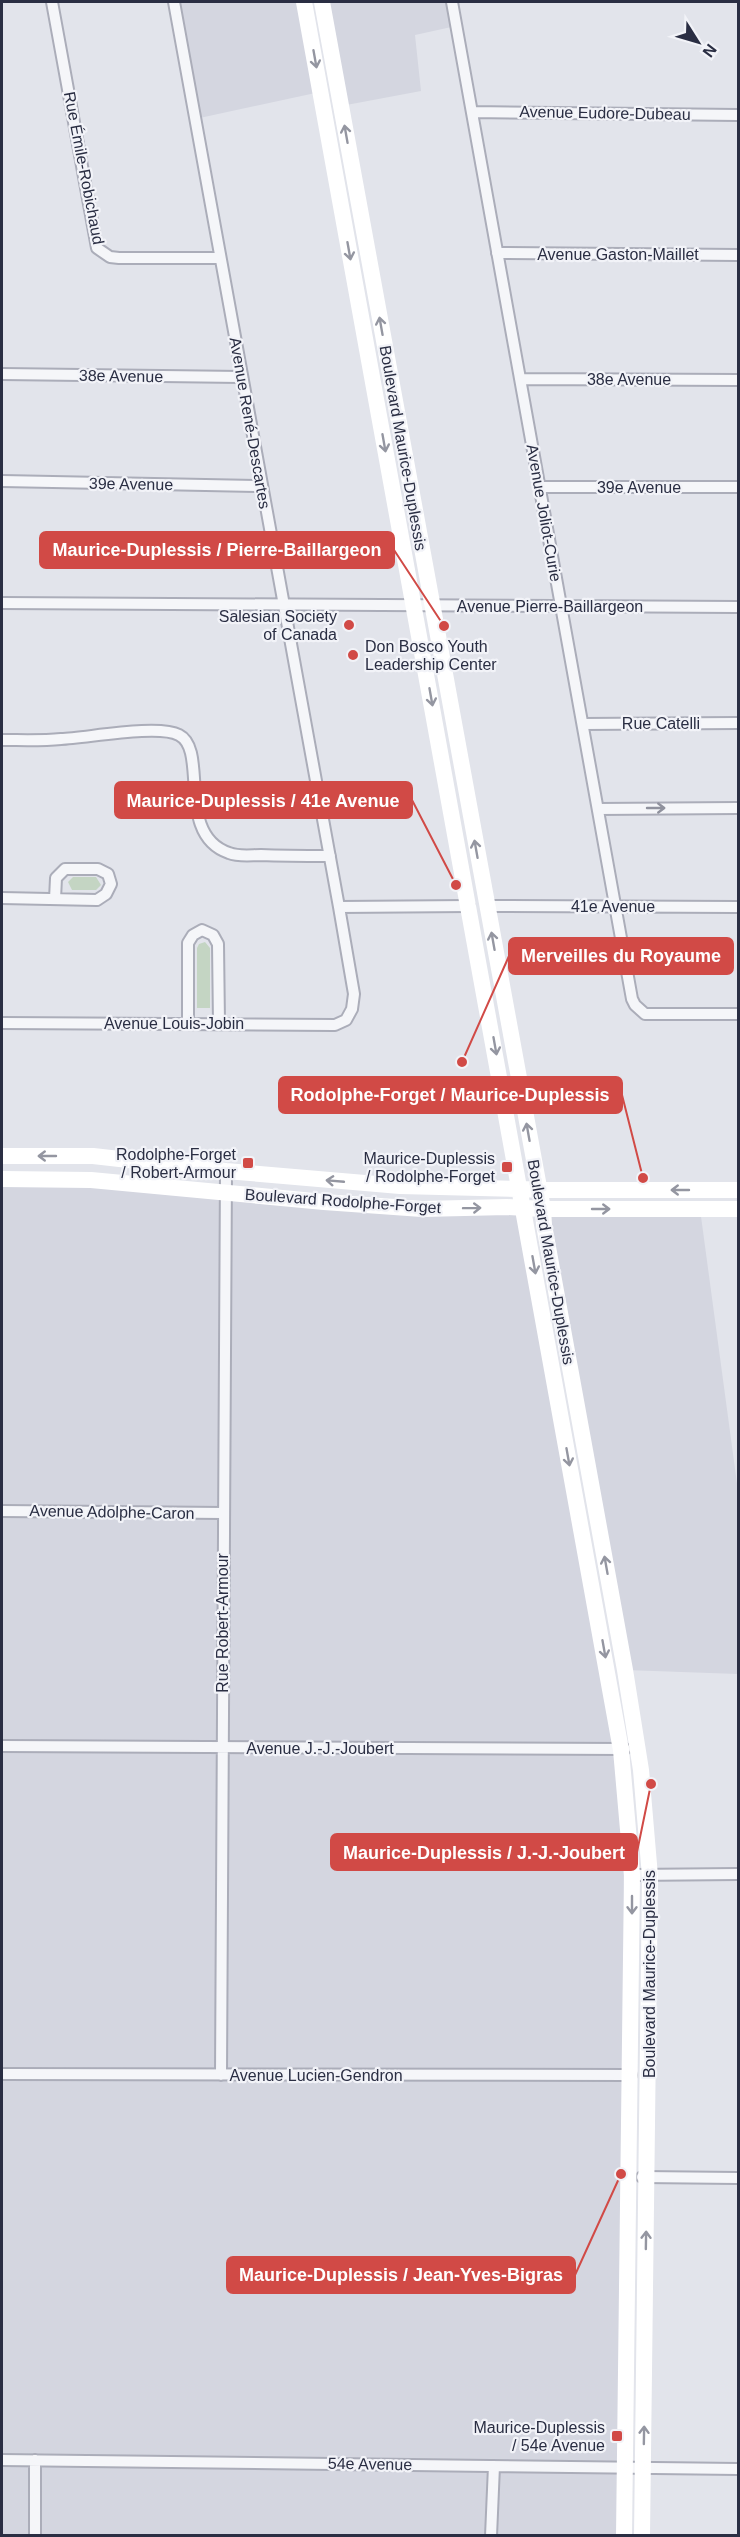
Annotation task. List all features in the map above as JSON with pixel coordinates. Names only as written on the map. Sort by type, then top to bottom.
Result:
[{"type":"street","name":"Rue Émile-Robichaud","points":[[52,2],[97,248],[110,257],[119,258],[220,258]]},
{"type":"street","name":"Avenue René-Descartes","points":[[174,2],[354,994],[352,1009],[346,1020]]},
{"type":"street","name":"Boulevard Maurice-Duplessis","points":[[304,2],[621,1750],[632,1875],[624,2535]]},
{"type":"street","name":"Boulevard Maurice-Duplessis","points":[[322,2],[543,1209],[638,1749],[650,1876],[642,2535]]},
{"type":"street","name":"Avenue Joliot-Curie","points":[[452,2],[632,999],[639,1010],[651,1014],[738,1014]]},
{"type":"street","name":"Avenue Eudore-Dubeau","points":[[472,112],[738,115]]},
{"type":"street","name":"Avenue Gaston-Maillet","points":[[497,253],[738,255]]},
{"type":"street","name":"38e Avenue","points":[[2,374],[242,377]]},
{"type":"street","name":"38e Avenue","points":[[520,379],[738,380]]},
{"type":"street","name":"39e Avenue","points":[[2,481],[261,486]]},
{"type":"street","name":"39e Avenue","points":[[540,487],[738,487]]},
{"type":"street","name":"Avenue Pierre-Baillargeon","points":[[2,603],[738,607]]},
{"type":"street","name":"Rue Catelli","points":[[583,724],[738,723]]},
{"type":"street","points":[[2,740],[60,740],[110,733],[173,733],[187,740],[191,748],[194,801],[197,814],[212,842],[221,849],[237,855],[330,856]]},
{"type":"street","points":[[598,809],[738,808]]},
{"type":"street","points":[[2,898],[97,900],[106,894],[111,884],[108,873],[98,869],[65,869],[56,878],[55,899]]},
{"type":"street","points":[[339,907],[469,906]]},
{"type":"street","name":"41e Avenue","points":[[487,906],[738,907]]},
{"type":"street","points":[[188,1023],[188,943],[193,935],[202,930],[213,935],[218,944],[219,1023]]},
{"type":"street","name":"Avenue Louis-Jobin","points":[[2,1023],[335,1025],[346,1020]]},
{"type":"street","name":"Boulevard Rodolphe-Forget","points":[[2,1156],[93,1156],[226,1172],[400,1186],[538,1190],[738,1190]]},
{"type":"street","points":[[91,1180],[93,1156]]},
{"type":"street","name":"Rue Robert-Armour","points":[[220,2075],[226,1172]]},
{"type":"street","name":"Boulevard Rodolphe-Forget","points":[[3,1179],[91,1180],[422,1209],[738,1209]]},
{"type":"street","name":"Avenue Adolphe-Caron","points":[[2,1511],[223,1513]]},
{"type":"street","name":"Avenue J.-J.-Joubert","points":[[2,1746],[638,1749]]},
{"type":"street","points":[[632,1875],[738,1874]]},
{"type":"street","name":"Avenue Lucien-Gendron","points":[[2,2074],[631,2075]]},
{"type":"street","points":[[630,2177],[738,2178]]},
{"type":"street","name":"54e Avenue","points":[[2,2460],[738,2469]]},
{"type":"street","points":[[35,2535],[36,2460]]},
{"type":"street","points":[[491,2535],[494,2466]]},
{"type":"shaded area","points":[[174,2],[304,2],[320,92],[195,119]]},
{"type":"shaded area","points":[[322,2],[452,2],[456,26],[415,35],[421,91],[341,106]]},
{"type":"shaded area","points":[[2,1179],[523,1208],[621,1750],[630,2177],[625,2535],[2,2535]]},
{"type":"shaded area","points":[[543,1209],[700,1209],[738,1491],[738,1674],[625,1670]]},
{"type":"green space","points":[[73,877],[96,877],[101,885],[96,890],[72,890],[68,882]]},
{"type":"green space","points":[[205,942],[210,948],[210,1008],[197,1008],[197,948],[199,944]]},
{"type":"place","name":"Salesian Society of Canada","points":[[349,625]]},
{"type":"place","name":"Maurice-Duplessis / Pierre-Baillargeon","points":[[444,626]]},
{"type":"place","name":"Don Bosco Youth Leadership Center","points":[[353,655]]},
{"type":"place","name":"Maurice-Duplessis / 41e Avenue","points":[[456,885]]},
{"type":"place","name":"Merveilles du Royaume","points":[[462,1062]]},
{"type":"place","name":"Rodolphe-Forget / Robert-Armour","points":[[248,1163]]},
{"type":"place","name":"Maurice-Duplessis / Rodolphe-Forget","points":[[507,1167]]},
{"type":"place","name":"Rodolphe-Forget / Maurice-Duplessis","points":[[643,1178]]},
{"type":"place","name":"Maurice-Duplessis / J.-J.-Joubert","points":[[651,1784]]},
{"type":"place","name":"Maurice-Duplessis / Jean-Yves-Bigras","points":[[621,2174]]},
{"type":"place","name":"Maurice-Duplessis / 54e Avenue","points":[[617,2436]]}]
